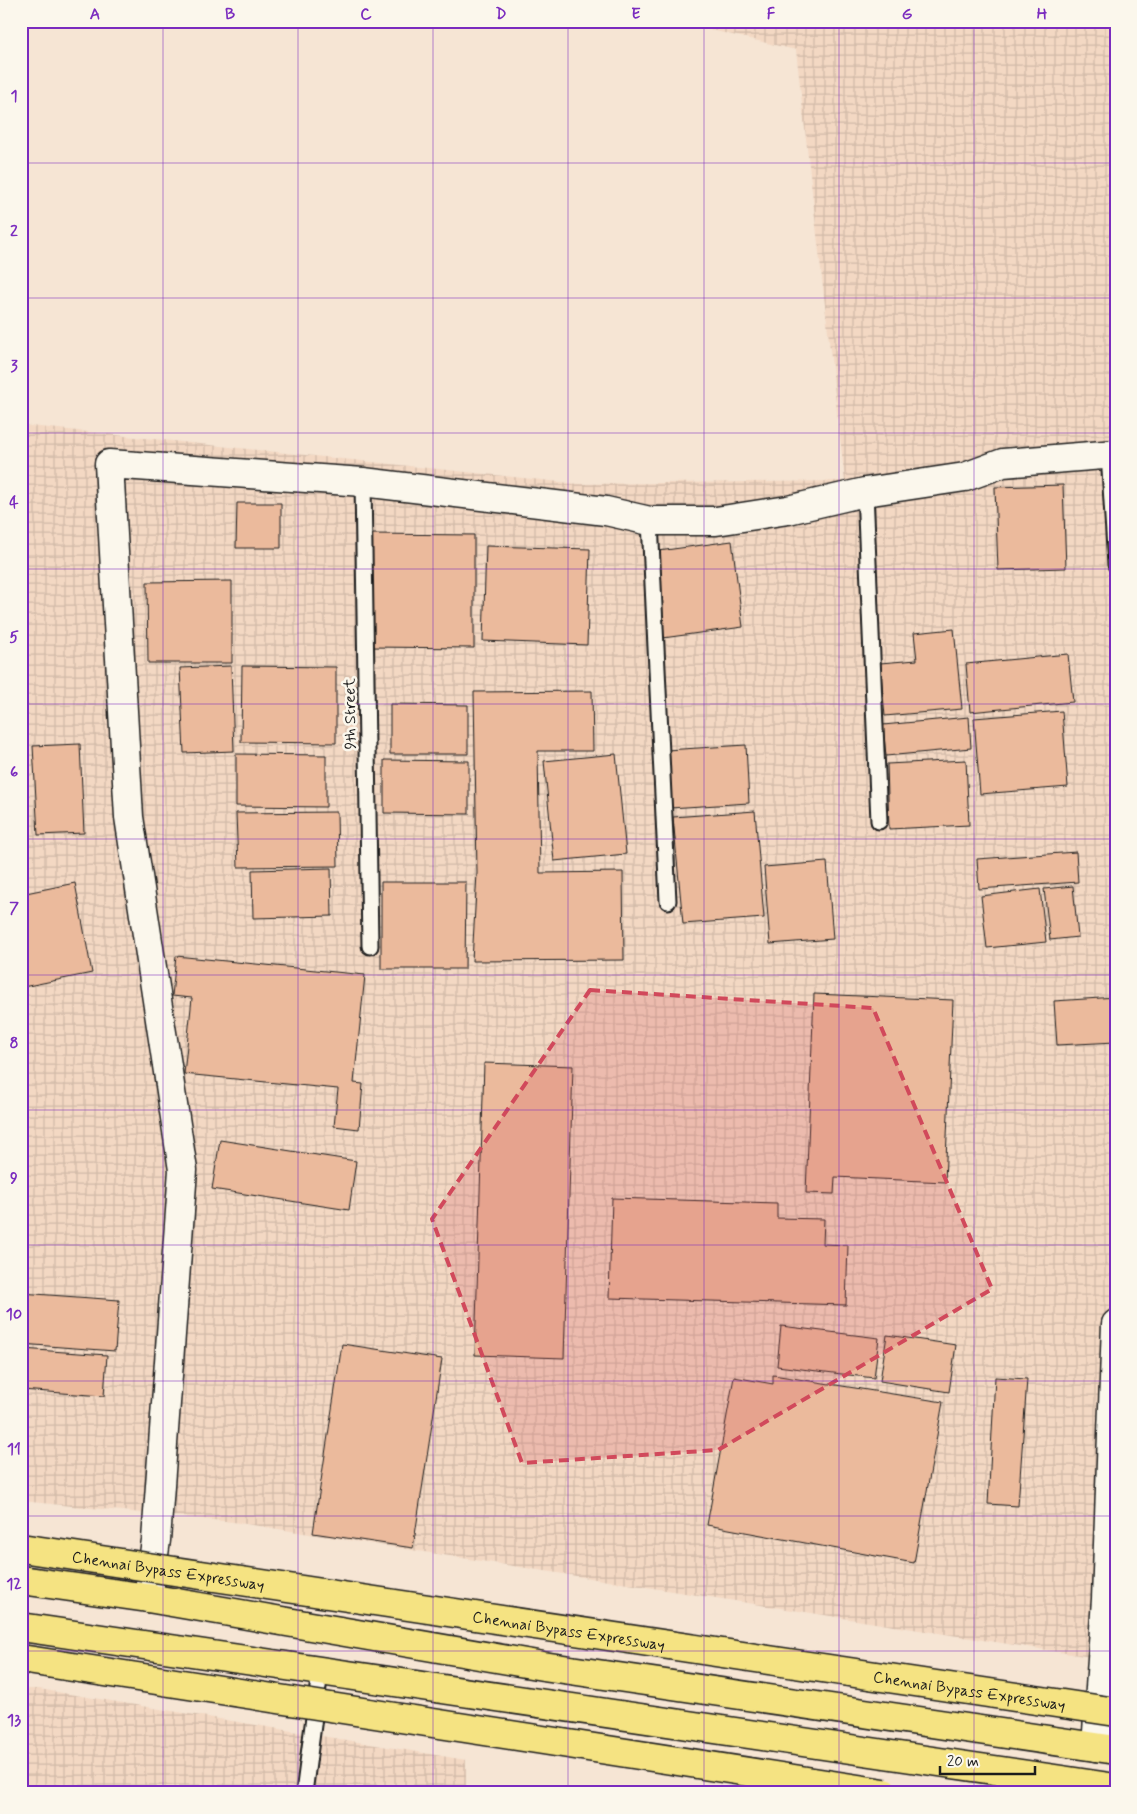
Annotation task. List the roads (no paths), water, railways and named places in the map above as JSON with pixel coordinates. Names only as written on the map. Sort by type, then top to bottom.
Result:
[{"type":"main road","name":"Chennai Bypass Expressway","points":[[21,1548],[1116,1712]]},
{"type":"main road","points":[[21,1580],[148,1598],[543,1666],[1106,1749]]},
{"type":"main road","points":[[21,1627],[1116,1788]]},
{"type":"main road","points":[[21,1659],[884,1793]]},
{"type":"street","points":[[148,1598],[156,1540],[184,1170],[129,817],[109,464],[362,482],[606,511],[650,522],[716,521],[788,510],[864,492],[965,477],[1003,463],[1113,454]]},
{"type":"street","points":[[1106,1749],[1106,1599],[1116,1324]]},
{"type":"lane","points":[[1113,454],[1116,565]]},
{"type":"lane","name":"9th Street","points":[[362,482],[370,946]]},
{"type":"lane","points":[[864,492],[878,820]]},
{"type":"lane","points":[[650,522],[668,901]]},
{"type":"lane","points":[[304,1793],[320,1672]]}]
